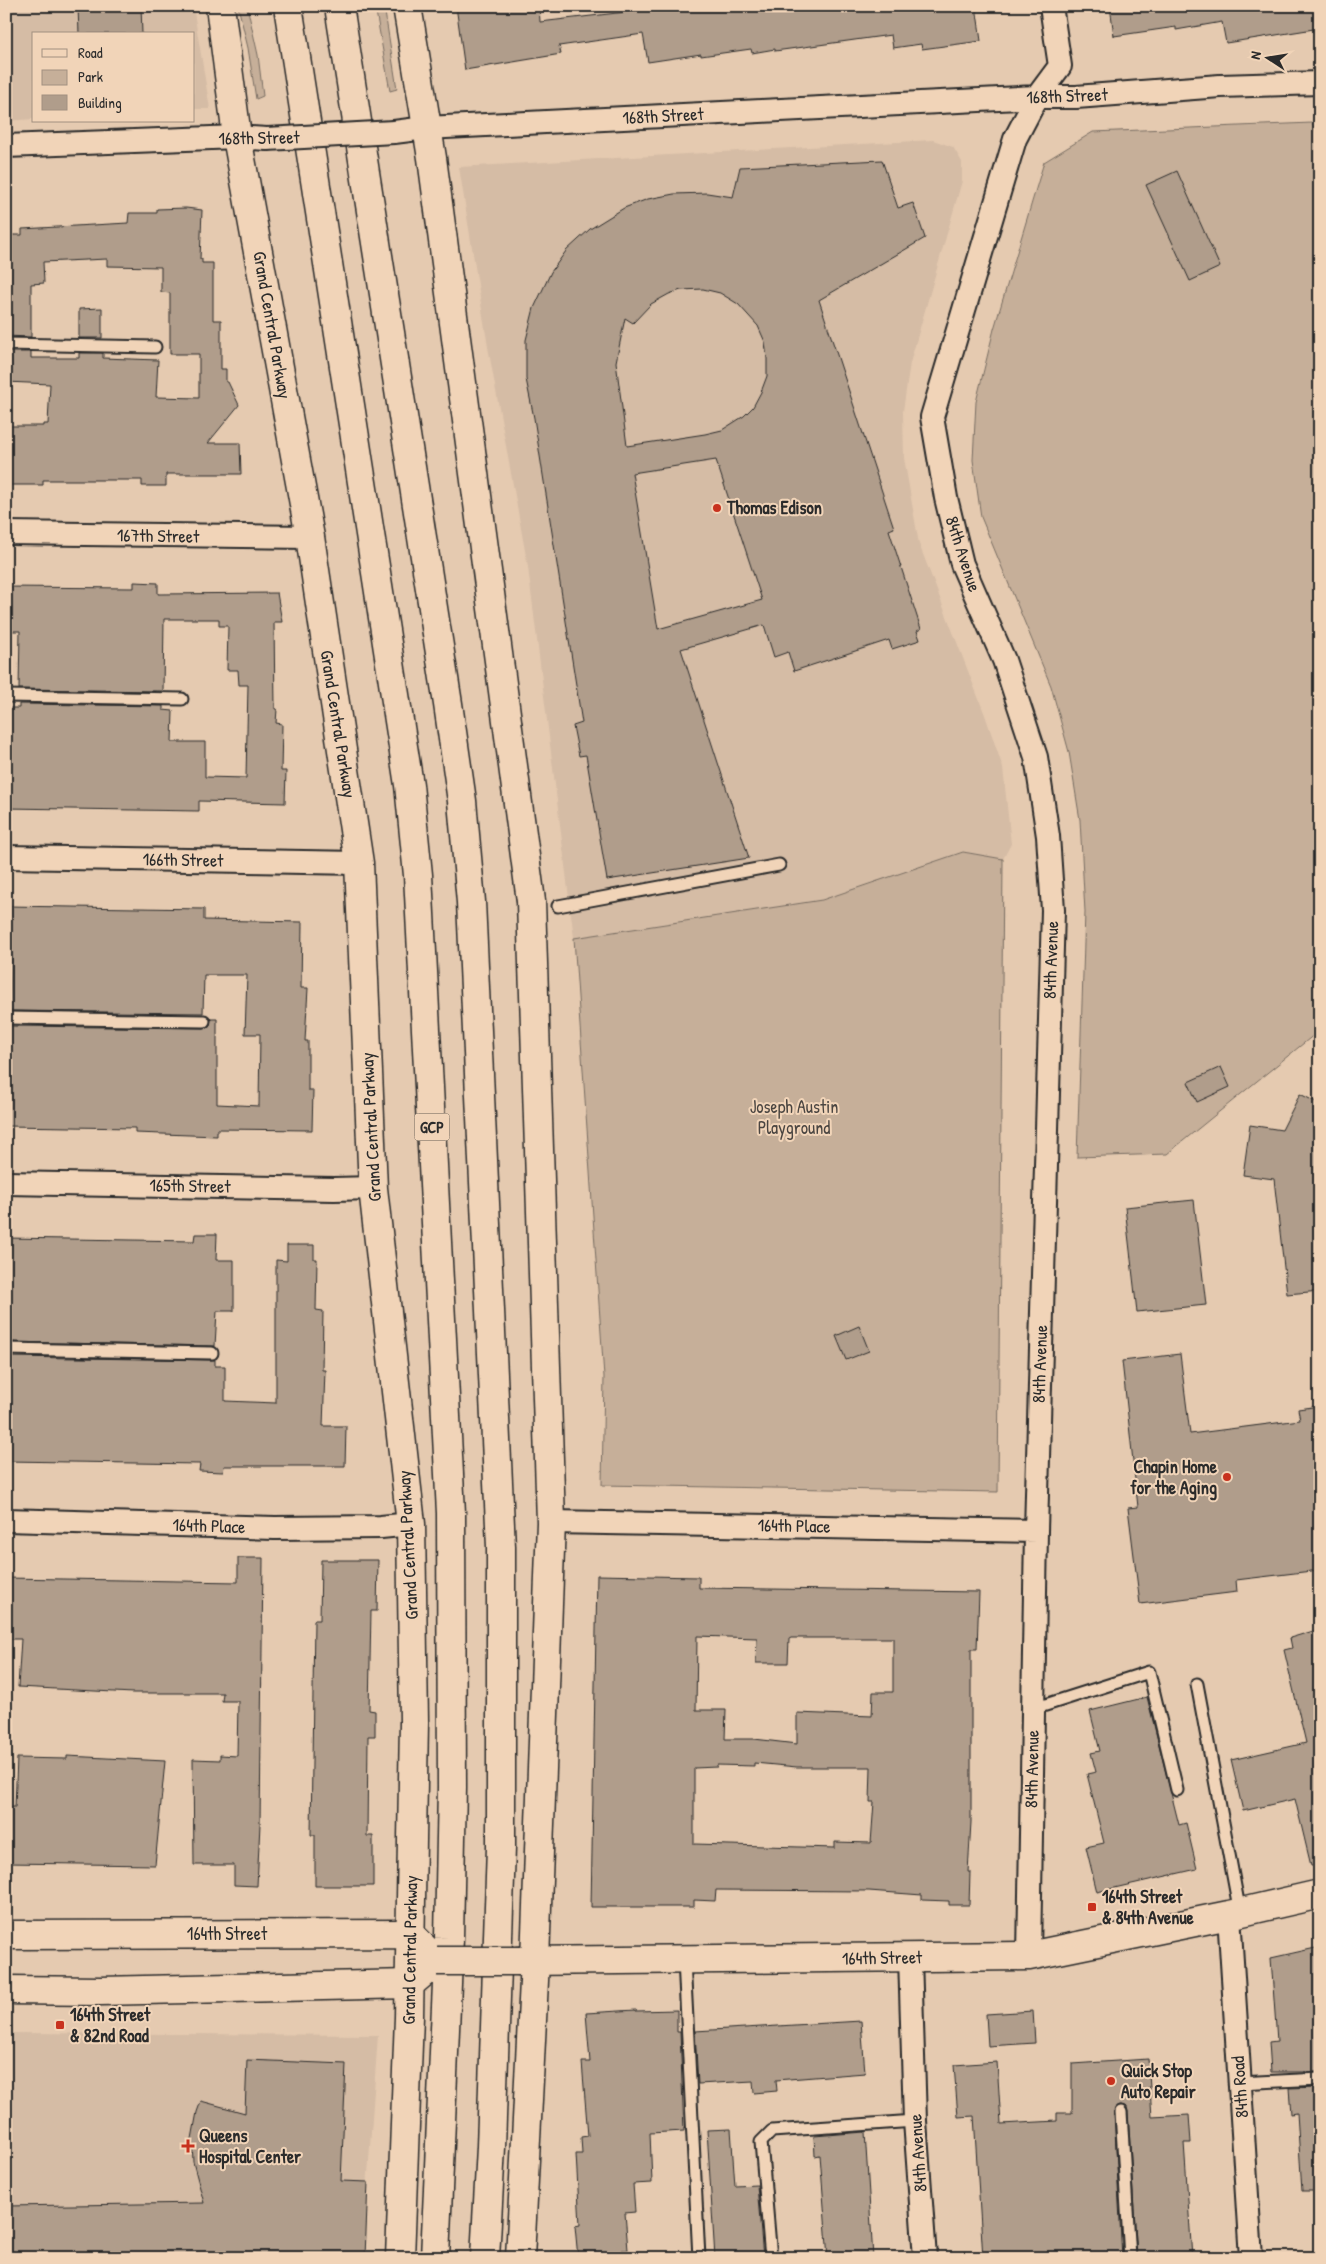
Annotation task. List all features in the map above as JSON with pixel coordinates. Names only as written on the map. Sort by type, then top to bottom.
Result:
[{"type":"main road","name":"Grand Central Parkway","points":[[220,6],[237,138],[310,537],[359,863],[373,1188],[411,1524],[414,1722],[410,1984],[400,2258]]},
{"type":"main road","name":"GCP","points":[[288,6],[409,785],[419,884],[451,1523],[452,1768],[450,1929],[435,2258]]},
{"type":"main road","points":[[339,6],[448,704],[462,801],[471,902],[501,1556],[501,1847],[491,2147],[485,2258]]},
{"type":"main road","points":[[407,6],[434,168],[531,901],[551,1522],[528,1961],[520,2258]]},
{"type":"main road","name":"164th Street","points":[[437,1961],[1029,1956],[1235,1914],[1320,1894]]},
{"type":"main road","points":[[6,1990],[111,1991],[410,1984],[437,1961],[410,1934]]},
{"type":"main road","name":"164th Street","points":[[6,1935],[410,1934]]},
{"type":"street","name":"84th Avenue","points":[[1029,1956],[1036,1531],[1053,910],[1048,836],[1036,757],[1004,660],[962,564],[946,498],[932,417],[1016,139],[1037,97],[1060,66],[1051,6]]},
{"type":"street","name":"168th Street","points":[[6,146],[237,138],[267,139],[394,132],[426,128],[1037,97],[1076,97],[1220,86],[1320,83]]},
{"type":"street","name":"167th Street","points":[[6,533],[310,537]]},
{"type":"street","name":"166th Street","points":[[6,857],[359,863]]},
{"type":"street","name":"165th Street","points":[[6,1183],[334,1189],[373,1188]]},
{"type":"street","name":"164th Place","points":[[6,1520],[275,1528],[381,1527],[411,1524]]},
{"type":"street","name":"164th Place","points":[[551,1522],[1036,1531]]},
{"type":"street","name":"84th Road","points":[[1235,1914],[1240,2084],[1251,2258]]},
{"type":"street","name":"84th Avenue","points":[[910,1957],[915,2121],[925,2258]]},
{"type":"lane","points":[[6,344],[155,346]]},
{"type":"lane","points":[[6,696],[182,699]]},
{"type":"lane","points":[[558,906],[779,865]]},
{"type":"lane","points":[[6,1018],[204,1021]]},
{"type":"lane","points":[[6,1349],[212,1353]]},
{"type":"lane","points":[[1033,1709],[1149,1672],[1178,1790]]},
{"type":"lane","points":[[1197,1684],[1235,1914]]},
{"type":"lane","points":[[684,1960],[699,2258]]},
{"type":"lane","points":[[1240,2084],[1320,2079]]},
{"type":"lane","points":[[1120,2112],[1130,2258]]},
{"type":"lane","points":[[771,2258],[761,2142],[772,2130],[915,2121]]},
{"type":"shaded area","points":[[6,6],[193,6],[210,109],[195,109],[195,32],[32,32],[32,119],[6,121]]},
{"type":"shaded area","points":[[933,140],[953,147],[962,162],[962,181],[910,363],[903,411],[904,458],[919,544],[985,715],[1003,768],[1011,844],[1003,859],[963,852],[822,900],[574,938],[528,567],[488,347],[459,167]]},
{"type":"shaded area","name":"Queens Hospital Center","points":[[6,2033],[378,2035],[362,2258],[6,2258]]},
{"type":"green space","points":[[238,6],[247,6],[258,55],[263,96],[256,99],[248,48]]},
{"type":"green space","points":[[375,6],[384,6],[397,89],[390,91]]},
{"type":"green space","points":[[1312,123],[1320,141],[1320,1030],[1167,1154],[1077,1157],[1085,912],[1080,820],[1069,752],[1051,686],[981,517],[973,460],[976,402],[994,329],[1044,162],[1093,132]]},
{"type":"green space","name":"Joseph Austin Playground","points":[[963,852],[1003,859],[998,1492],[602,1485],[604,1377],[574,938],[822,900]]},
{"type":"building","points":[[78,6],[141,6],[142,32],[79,32]]},
{"type":"building","points":[[456,6],[539,6],[540,22],[677,6],[976,6],[981,41],[922,49],[921,44],[893,48],[891,35],[775,51],[775,49],[752,53],[751,49],[648,62],[643,34],[559,46],[561,54],[465,70]]},
{"type":"building","points":[[1110,6],[1320,6],[1320,28],[1226,43],[1222,22],[1176,30],[1176,27],[1114,36]]},
{"type":"building","name":"Thomas Edison","points":[[882,160],[898,208],[913,203],[925,238],[819,300],[894,528],[889,530],[921,629],[917,631],[920,640],[892,649],[889,640],[794,671],[788,652],[774,657],[764,625],[681,649],[749,858],[607,880],[586,755],[579,756],[573,726],[582,723],[534,418],[526,379],[526,340],[534,308],[551,272],[566,251],[590,229],[624,208],[648,199],[674,194],[707,193],[733,197],[740,167]],"holes":[[[703,289],[720,293],[738,304],[758,326],[765,342],[767,359],[767,376],[761,392],[753,407],[744,416],[722,430],[627,446],[616,362],[625,318],[633,323],[651,304],[669,294],[681,290]],[[716,460],[762,600],[658,629],[632,473]]]},
{"type":"building","points":[[1177,171],[1220,267],[1190,281],[1146,185]]},
{"type":"building","points":[[186,208],[202,210],[200,259],[202,259],[202,263],[213,263],[213,320],[221,320],[221,369],[226,369],[226,382],[228,382],[239,405],[208,443],[240,443],[241,474],[166,474],[166,486],[142,486],[142,480],[43,480],[43,485],[6,485],[6,426],[43,426],[43,424],[48,424],[50,384],[6,382],[6,352],[31,352],[31,358],[79,358],[79,353],[103,353],[103,358],[158,360],[156,397],[199,398],[199,354],[170,354],[170,293],[161,292],[161,267],[107,266],[107,259],[43,262],[44,283],[31,284],[31,337],[6,336],[6,302],[10,302],[8,235],[22,235],[22,229],[128,223],[129,213],[157,213],[157,209]]},
{"type":"building","points":[[102,308],[102,338],[79,338],[79,309]]},
{"type":"building","points":[[134,582],[158,583],[158,594],[277,593],[282,622],[274,622],[275,709],[277,709],[276,723],[282,724],[281,771],[286,771],[285,803],[199,801],[199,811],[6,808],[6,758],[8,758],[10,708],[19,708],[19,704],[163,706],[163,710],[173,711],[172,742],[205,742],[205,777],[246,778],[248,685],[239,685],[238,670],[227,670],[228,626],[219,626],[219,619],[164,619],[163,691],[19,689],[20,631],[6,631],[6,587],[134,588]]},
{"type":"building","points":[[6,906],[204,909],[204,920],[302,922],[301,988],[308,988],[305,1041],[308,1041],[308,1090],[313,1090],[312,1130],[217,1129],[217,1136],[135,1133],[135,1128],[6,1126],[6,1032],[10,1032],[10,1026],[204,1028],[210,1025],[211,1019],[217,1019],[217,1104],[259,1106],[260,1034],[245,1034],[247,975],[204,975],[203,1013],[10,1011],[11,957],[6,957]]},
{"type":"building","points":[[1221,1067],[1230,1087],[1197,1102],[1188,1082]]},
{"type":"building","points":[[1300,1094],[1320,1104],[1320,1291],[1287,1294],[1274,1179],[1243,1175],[1250,1125],[1282,1130]]},
{"type":"building","points":[[1194,1200],[1206,1305],[1137,1312],[1125,1207]]},
{"type":"building","points":[[195,1234],[217,1234],[216,1260],[234,1260],[234,1311],[217,1311],[215,1346],[6,1342],[6,1238],[194,1241]]},
{"type":"building","points":[[287,1245],[314,1245],[314,1259],[317,1259],[316,1310],[323,1311],[322,1370],[325,1370],[323,1426],[346,1426],[345,1466],[224,1466],[223,1472],[199,1471],[200,1464],[6,1461],[6,1357],[215,1360],[215,1366],[225,1366],[225,1401],[276,1403],[276,1260],[287,1261]]},
{"type":"building","points":[[859,1326],[869,1351],[846,1360],[836,1336]]},
{"type":"building","name":"Chapin Home for the Aging","points":[[1180,1354],[1190,1434],[1300,1420],[1298,1409],[1320,1406],[1320,1570],[1236,1580],[1237,1592],[1140,1604],[1128,1508],[1138,1507],[1122,1361]]},
{"type":"building","points":[[238,1558],[263,1558],[260,1824],[257,1886],[234,1885],[234,1865],[194,1865],[193,1759],[220,1760],[220,1755],[237,1756],[238,1701],[222,1701],[223,1693],[133,1693],[18,1687],[21,1639],[6,1639],[6,1578],[238,1582]]},
{"type":"building","points":[[321,1560],[378,1560],[377,1611],[371,1611],[369,1710],[375,1711],[375,1736],[368,1736],[367,1836],[373,1836],[373,1886],[315,1886],[315,1835],[311,1835],[314,1620],[320,1620]]},
{"type":"building","points":[[597,1575],[699,1577],[699,1588],[979,1592],[977,1649],[971,1649],[969,1905],[949,1905],[949,1901],[922,1900],[922,1895],[869,1891],[716,1890],[715,1901],[694,1900],[694,1907],[591,1907]],"holes":[[[697,1636],[757,1638],[756,1663],[788,1663],[789,1639],[791,1638],[893,1638],[893,1692],[873,1692],[872,1716],[797,1713],[797,1744],[754,1739],[725,1739],[726,1710],[696,1710]],[[754,1763],[797,1767],[871,1767],[870,1802],[874,1802],[871,1843],[835,1842],[835,1848],[694,1844],[694,1768],[717,1767],[717,1765],[754,1766]]]},
{"type":"building","points":[[1320,1629],[1320,1865],[1311,1866],[1295,1799],[1243,1811],[1231,1760],[1306,1743],[1284,1650],[1292,1648],[1290,1638]]},
{"type":"building","points":[[1147,1697],[1179,1825],[1186,1823],[1197,1869],[1097,1892],[1086,1847],[1104,1843],[1087,1774],[1096,1772],[1091,1753],[1100,1751],[1090,1711]]},
{"type":"building","points":[[67,1756],[165,1761],[155,1865],[6,1863],[6,1807],[15,1807],[17,1758],[67,1759]]},
{"type":"building","points":[[1320,1947],[1320,2072],[1271,2072],[1269,2042],[1277,2041],[1271,1958]]},
{"type":"building","points":[[677,2010],[677,2032],[680,2032],[684,2131],[650,2133],[652,2183],[633,2184],[635,2212],[625,2213],[628,2250],[621,2250],[621,2258],[578,2258],[575,2226],[580,2225],[576,2154],[582,2154],[581,2137],[588,2136],[582,2062],[590,2062],[586,2013]]},
{"type":"building","points":[[1033,2011],[1035,2043],[988,2046],[986,2014]]},
{"type":"building","points":[[861,2021],[865,2073],[776,2080],[777,2091],[754,2093],[753,2081],[698,2084],[695,2031]]},
{"type":"building","points":[[1148,2059],[1152,2117],[1189,2115],[1191,2143],[1184,2143],[1192,2258],[1137,2258],[1128,2112],[1127,2107],[1121,2105],[1116,2106],[1114,2112],[1122,2258],[983,2258],[974,2116],[958,2117],[954,2065],[997,2062],[1001,2124],[1057,2121],[1057,2113],[1072,2113],[1072,2064]]},
{"type":"building","points":[[247,2060],[346,2064],[341,2181],[368,2182],[365,2257],[6,2258],[6,2206],[204,2203],[193,2162],[192,2139],[197,2112],[201,2101],[245,2113]]},
{"type":"building","points":[[1320,2087],[1320,2191],[1302,2191],[1297,2113],[1291,2114],[1289,2088]]},
{"type":"building","points":[[731,2129],[735,2186],[757,2185],[763,2258],[715,2258],[707,2130]]},
{"type":"building","points":[[865,2132],[873,2258],[828,2258],[820,2155],[815,2156],[814,2136]]},
{"type":"place","name":"Thomas Edison","points":[[717,508]]},
{"type":"place","name":"Chapin Home for the Aging","points":[[1227,1477]]},
{"type":"place","name":"164th Street & 84th Avenue","points":[[1092,1907]]},
{"type":"place","name":"164th Street & 82nd Road","points":[[60,2025]]},
{"type":"place","name":"Quick Stop Auto Repair","points":[[1111,2081]]},
{"type":"place","name":"Queens Hospital Center","points":[[188,2146]]}]
